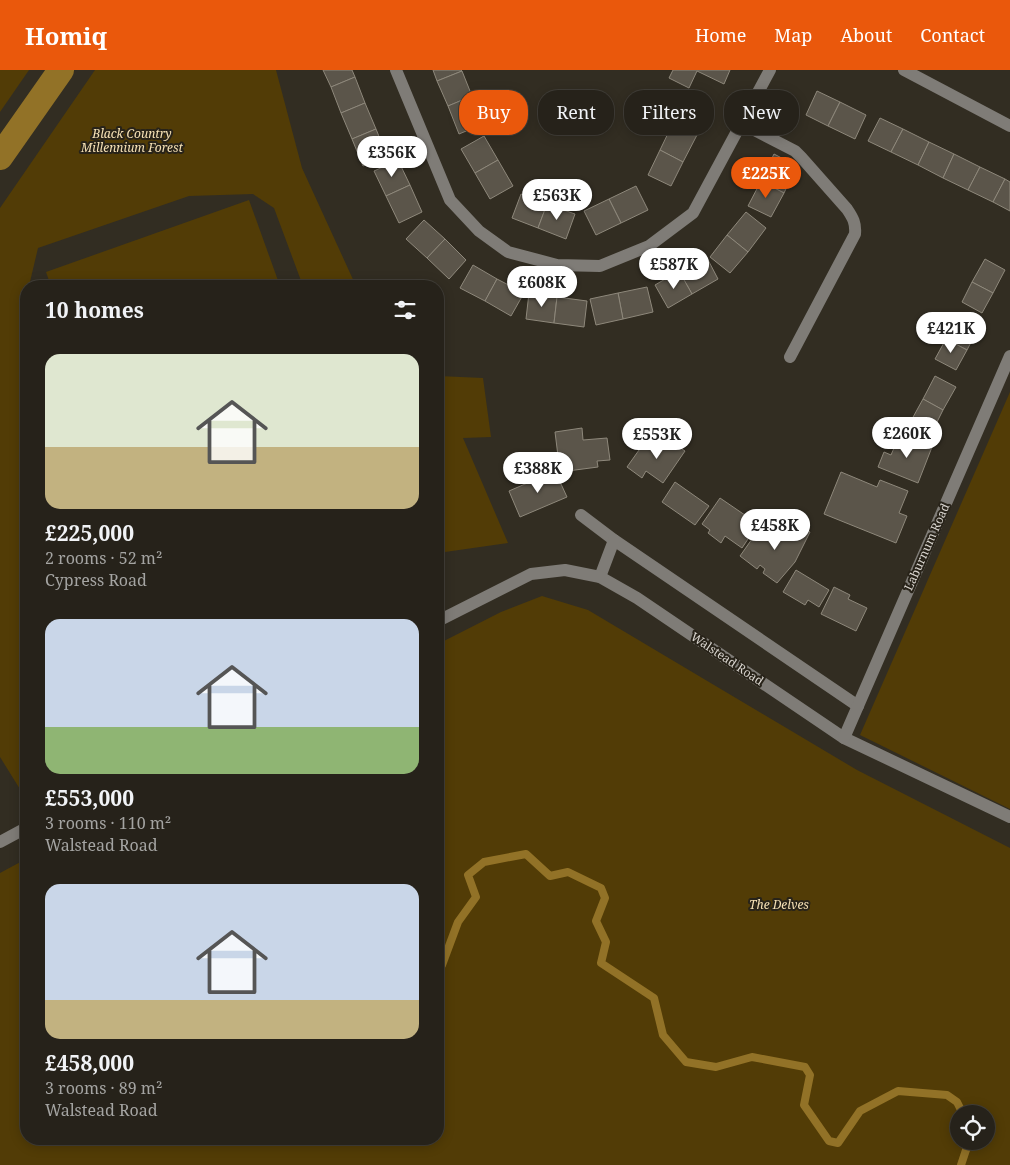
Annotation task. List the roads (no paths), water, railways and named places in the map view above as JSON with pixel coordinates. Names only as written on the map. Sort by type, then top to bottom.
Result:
[{"type":"street","points":[[396,70],[450,200],[479,231],[508,252],[557,265],[600,266],[649,246],[693,213],[735,135]]},
{"type":"street","points":[[759,90],[770,70]]},
{"type":"street","points":[[904,70],[1010,126]]},
{"type":"street","points":[[764,135],[795,151],[847,209],[856,226],[855,234],[790,358]]},
{"type":"street","name":"Laburnum Road","points":[[844,738],[1010,356]]},
{"type":"street","points":[[581,515],[614,540],[858,706]]},
{"type":"street","points":[[600,577],[614,540]]},
{"type":"street","name":"Walstead Road","points":[[444,618],[531,574],[565,570],[600,577],[637,598],[844,738],[1010,818]]},
{"type":"street","points":[[0,842],[20,831]]},
{"type":"waterway","points":[[0,157],[61,70]]},
{"type":"waterway","points":[[444,960],[458,922],[476,897],[468,875],[484,862],[526,854],[550,876],[568,872],[601,888],[605,898],[596,921],[606,942],[601,963],[654,998],[663,1035],[686,1062],[716,1067],[752,1057],[805,1067],[810,1075],[804,1105],[829,1141],[838,1143],[860,1111],[898,1091],[947,1095],[958,1105]]},
{"type":"waterway","points":[[961,1165],[966,1150]]},
{"type":"park label","name":"Black Country Millennium Forest","points":[[132,141]]},
{"type":"park label","name":"The Delves","points":[[779,905]]}]
